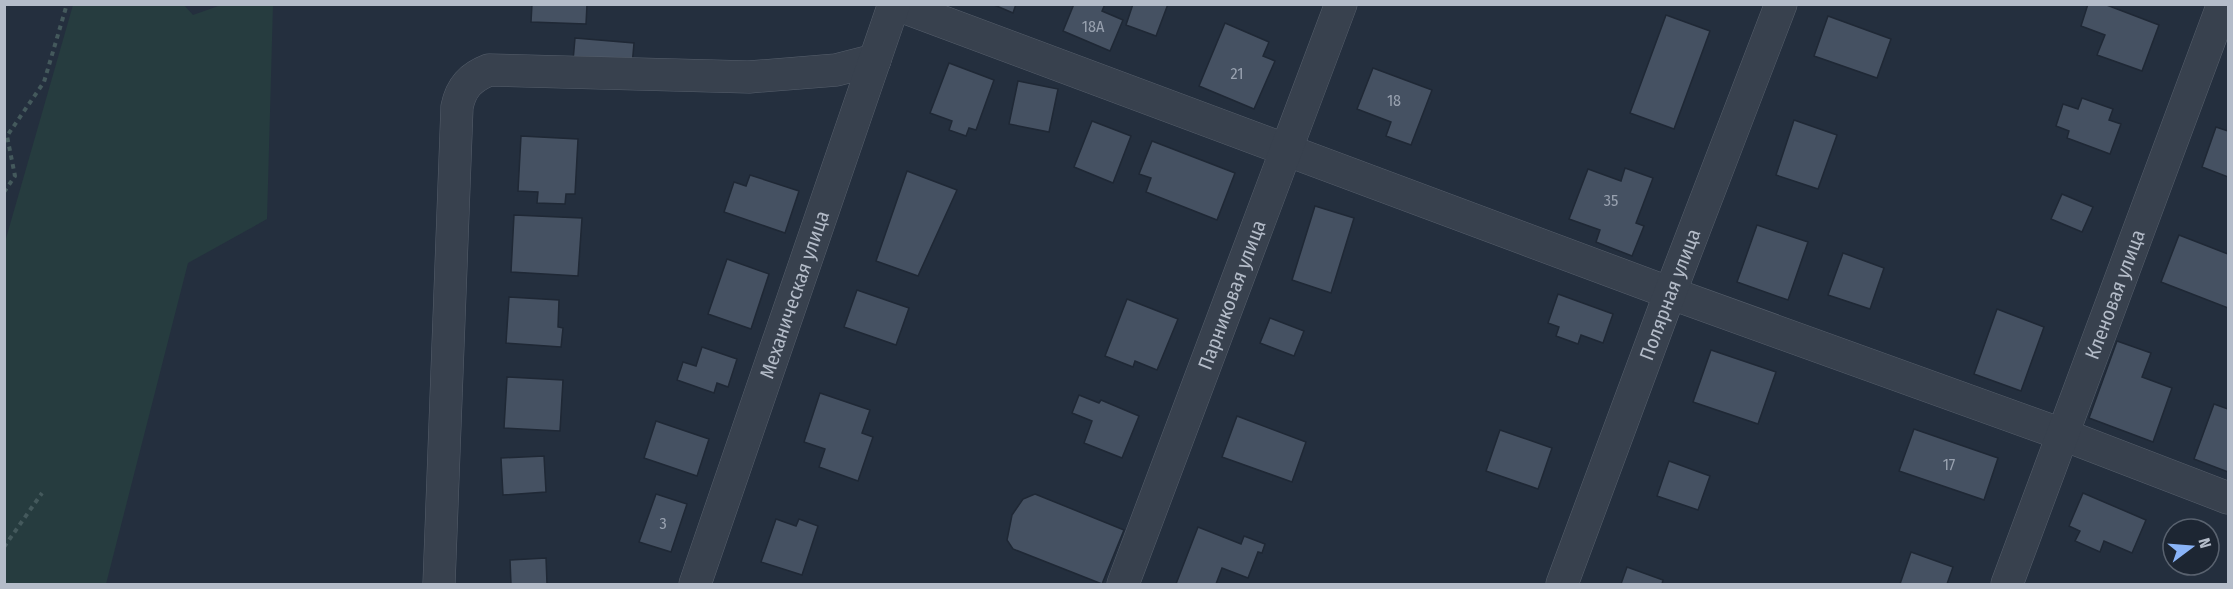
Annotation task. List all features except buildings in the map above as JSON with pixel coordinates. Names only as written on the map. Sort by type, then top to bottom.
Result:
[{"type":"street","name":"Механическая улица","points":[[695,585],[895,4]]},
{"type":"street","points":[[895,4],[1670,293],[2064,435],[2229,498]]},
{"type":"street","name":"Парниковая улица","points":[[1123,585],[1341,4]]},
{"type":"street","name":"Полярная улица","points":[[1562,585],[1670,293],[1781,4]]},
{"type":"street","name":"Кленовая улица","points":[[2007,585],[2223,4]]},
{"type":"street","points":[[439,585],[457,107],[460,94],[466,84],[476,75],[489,70],[749,78],[836,70],[875,60]]},
{"type":"path","points":[[4,192],[15,176],[6,136],[44,82],[67,4]]},
{"type":"path","points":[[4,547],[42,493]]},
{"type":"green space","points":[[73,5],[184,5],[193,15],[221,5],[273,5],[267,219],[188,263],[106,584],[5,584],[5,242]]}]
